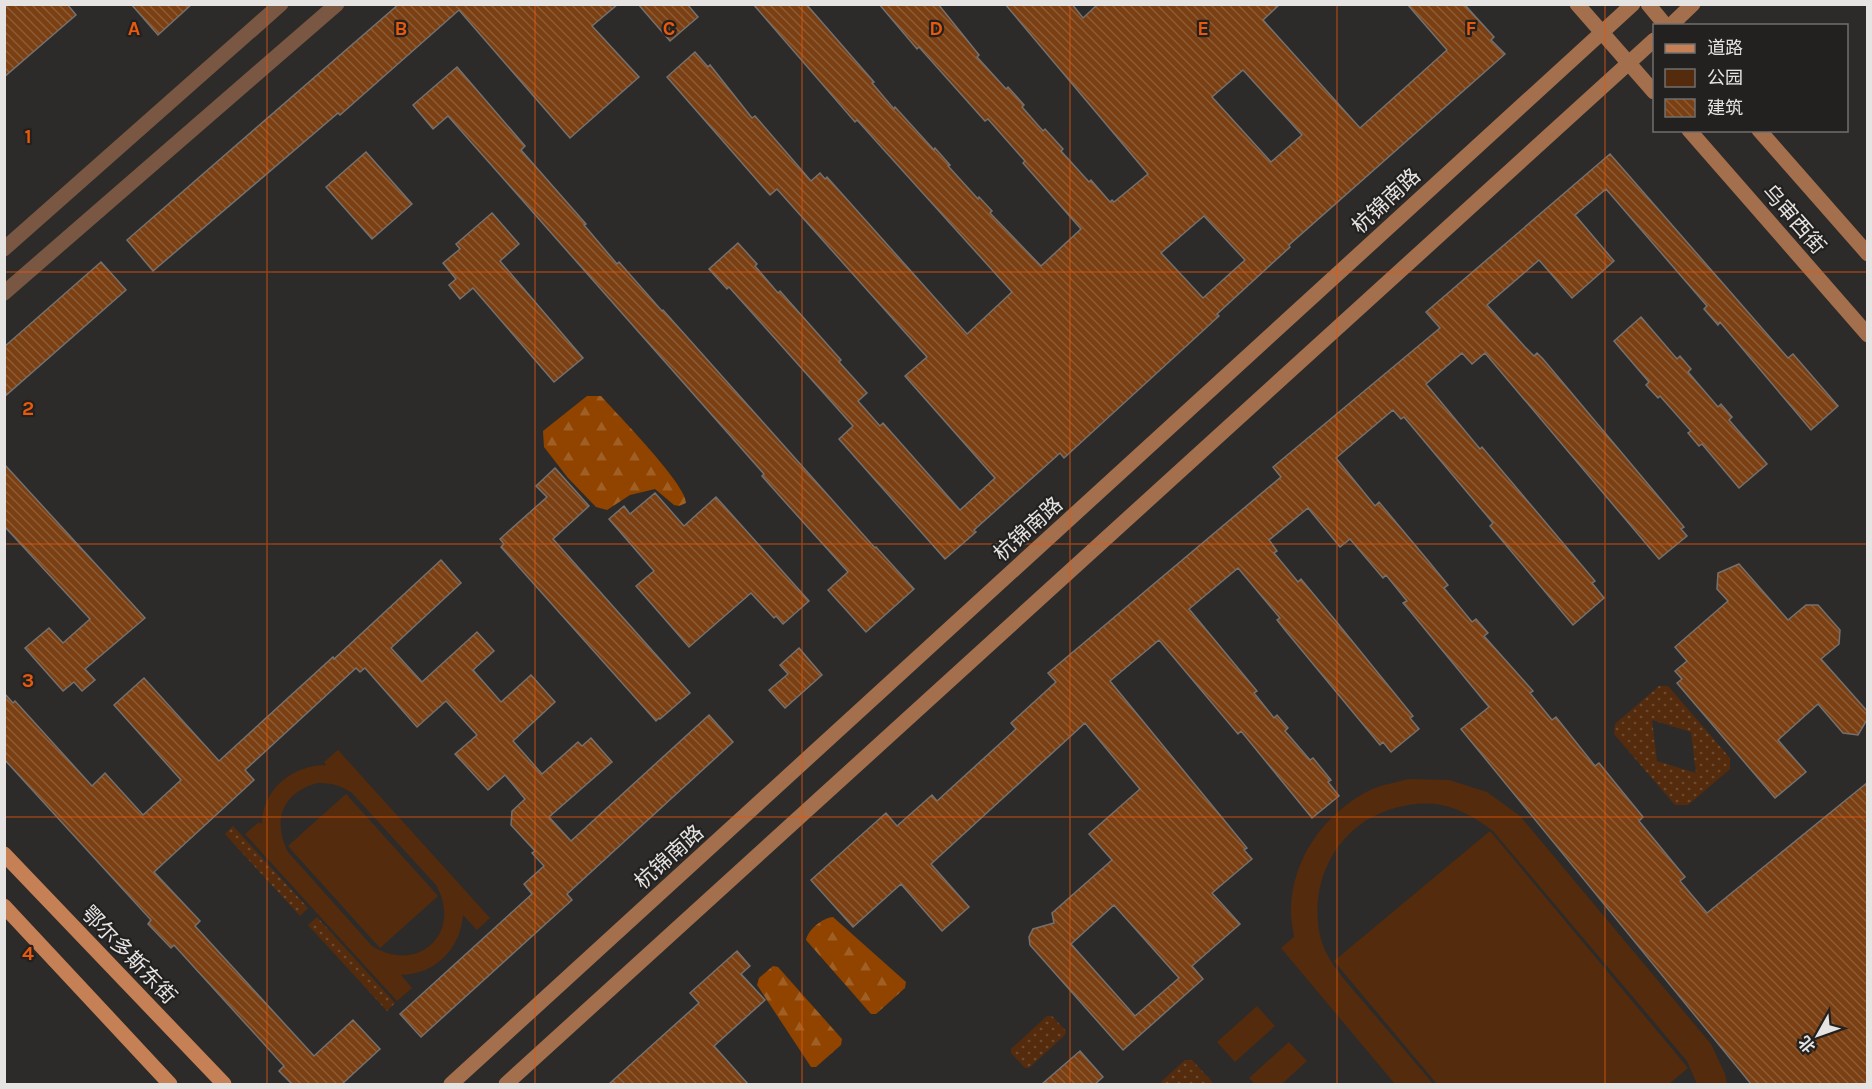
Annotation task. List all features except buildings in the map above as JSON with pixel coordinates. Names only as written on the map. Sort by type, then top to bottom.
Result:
[{"type":"main road","points":[[1577,4],[1653,91]]},
{"type":"main road","name":"杭锦南路","points":[[451,1084],[1633,4]]},
{"type":"main road","points":[[1648,4],[1666,24]]},
{"type":"main road","points":[[1670,24],[1693,4]]},
{"type":"main road","points":[[506,1084],[1653,41]]},
{"type":"main road","name":"乌审西街","points":[[1691,132],[1868,335]]},
{"type":"main road","name":"乌审西街","points":[[1761,132],[1868,254]]},
{"type":"main road","name":"鄂尔多斯东街","points":[[4,854],[224,1084]]},
{"type":"main road","points":[[4,906],[170,1084]]},
{"type":"street","points":[[4,249],[281,4]]},
{"type":"street","points":[[4,293],[337,4]]},
{"type":"green space","points":[[587,396],[601,396],[664,466],[683,494],[686,503],[679,506],[674,505],[655,489],[630,495],[607,510],[596,507],[568,478],[544,447],[543,431]]},
{"type":"green space","points":[[1659,686],[1668,686],[1730,758],[1730,769],[1688,805],[1675,805],[1614,734],[1615,724]],"holes":[[[1652,720],[1691,732],[1696,773],[1657,761]]]},
{"type":"green space","points":[[338,750],[490,918],[477,930],[463,915],[457,939],[444,958],[425,970],[401,975],[412,988],[397,1001],[245,834],[259,822],[262,824],[267,800],[282,781],[302,769],[326,765],[324,762]],"holes":[[[317,783],[339,786],[352,793],[436,885],[443,902],[444,918],[440,933],[432,944],[420,952],[406,955],[389,954],[372,946],[288,852],[281,829],[283,809],[295,794]]]},
{"type":"green space","points":[[1408,779],[1449,780],[1487,792],[1520,816],[1711,1044],[1725,1074],[1727,1084],[1697,1084],[1687,1061],[1493,831],[1455,809],[1424,804],[1395,808],[1375,815],[1358,826],[1343,840],[1332,856],[1319,894],[1317,915],[1320,936],[1328,957],[1433,1084],[1395,1084],[1281,948],[1294,937],[1291,914],[1296,876],[1303,858],[1324,826],[1352,801],[1368,791]]},
{"type":"green space","points":[[346,794],[438,896],[380,948],[288,846]]},
{"type":"green space","points":[[233,826],[308,908],[300,916],[225,834]]},
{"type":"green space","points":[[1490,831],[1688,1068],[1669,1084],[1437,1084],[1334,961]]},
{"type":"green space","points":[[317,917],[395,1003],[387,1011],[308,925]]},
{"type":"green space","points":[[833,917],[906,982],[905,988],[876,1014],[871,1014],[806,940],[816,925]]},
{"type":"green space","points":[[773,966],[778,967],[842,1039],[841,1045],[816,1067],[811,1067],[757,985],[759,978]]},
{"type":"green space","points":[[1257,1006],[1275,1026],[1235,1062],[1217,1042]]},
{"type":"green space","points":[[1047,1016],[1052,1016],[1066,1031],[1065,1035],[1029,1068],[1025,1068],[1011,1053],[1011,1049]]},
{"type":"green space","points":[[1289,1042],[1307,1061],[1282,1084],[1255,1084],[1249,1078]]},
{"type":"green space","points":[[1185,1060],[1192,1060],[1214,1084],[1161,1084]]}]
